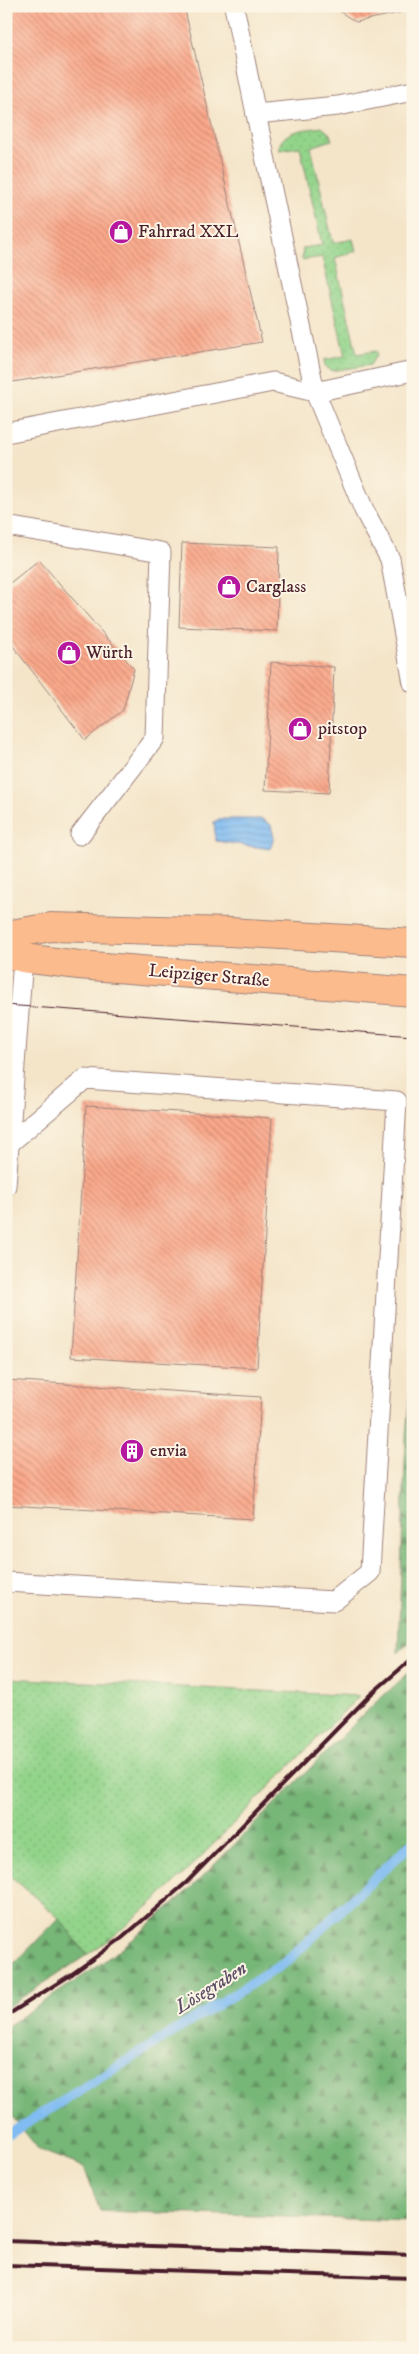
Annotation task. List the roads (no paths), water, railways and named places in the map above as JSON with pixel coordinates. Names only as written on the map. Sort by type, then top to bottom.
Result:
[{"type":"main road","points":[[6,935],[51,927],[230,932],[413,943]]},
{"type":"main road","name":"Leipziger Straße","points":[[15,955],[79,965],[413,992]]},
{"type":"lane","points":[[234,6],[315,392],[364,510],[390,559],[413,683]]},
{"type":"lane","points":[[256,114],[338,106],[413,91]]},
{"type":"lane","points":[[6,434],[273,382],[315,392],[413,371]]},
{"type":"lane","points":[[6,526],[161,552],[155,738],[80,835]]},
{"type":"lane","points":[[6,1186],[10,1143],[15,955]]},
{"type":"lane","points":[[6,1582],[334,1602],[370,1572],[397,1101],[85,1079],[10,1143]]},
{"type":"water","points":[[219,819],[262,819],[271,825],[274,838],[270,849],[216,841],[214,822]]},
{"type":"waterway","name":"Lösegraben","points":[[6,2136],[286,1962],[413,1842]]},
{"type":"tram line","points":[[6,1005],[413,1036]]},
{"type":"railway","points":[[6,2016],[72,1974],[122,1938],[187,1882],[371,1694],[413,1658]]},
{"type":"railway","points":[[6,2241],[413,2255]]},
{"type":"railway","points":[[6,2265],[413,2278]]},
{"type":"place","name":"Fahrrad XXL","points":[[121,232]]},
{"type":"place","name":"Carglass","points":[[229,587]]},
{"type":"place","name":"Würth","points":[[69,653]]},
{"type":"place","name":"pitstop","points":[[300,729]]},
{"type":"place","name":"envia","points":[[132,1451]]}]
